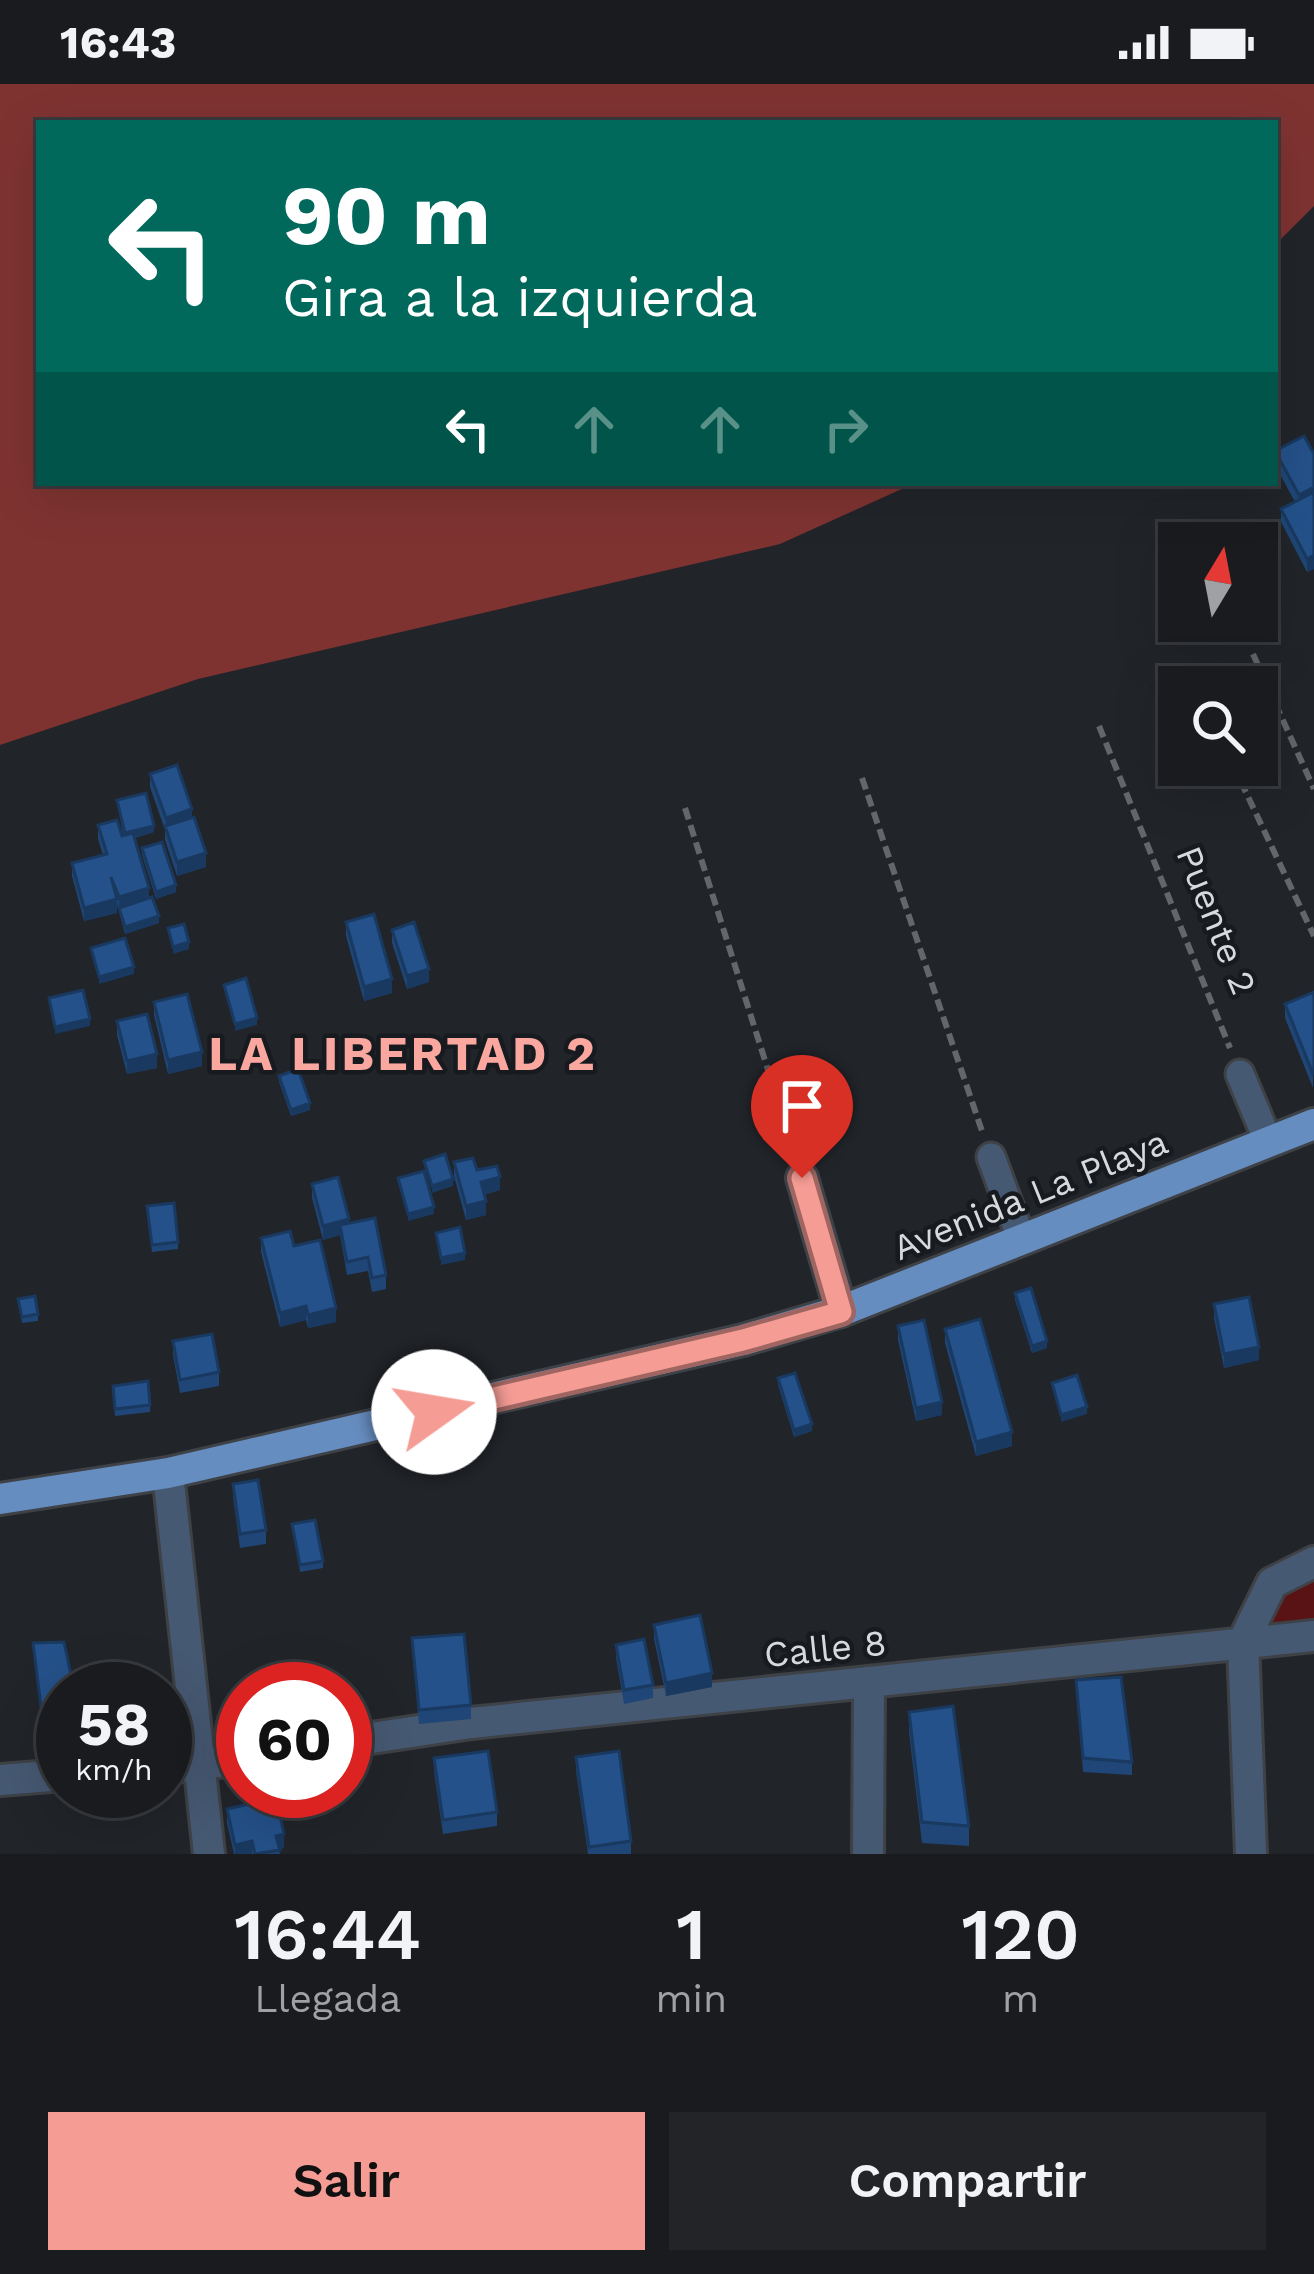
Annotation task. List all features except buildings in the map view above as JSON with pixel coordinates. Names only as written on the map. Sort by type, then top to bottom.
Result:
[{"type":"main road","name":"Avenida La Playa","points":[[0,1499],[168,1473],[743,1340],[841,1312],[1314,1124]]},
{"type":"street","points":[[1240,1074],[1268,1141]]},
{"type":"street","points":[[991,1157],[1021,1238]]},
{"type":"street","points":[[802,1178],[841,1312]]},
{"type":"street","points":[[168,1473],[209,1854]]},
{"type":"street","points":[[1251,1854],[1243,1642],[1273,1583],[1314,1562]]},
{"type":"street","name":"Calle 8","points":[[372,1738],[1314,1636]]},
{"type":"street","points":[[868,1854],[869,1682]]},
{"type":"street","points":[[192,1766],[216,1763]]},
{"type":"street","points":[[0,1780],[36,1777]]},
{"type":"path","points":[[1253,654],[1314,789]]},
{"type":"path","name":"Puente 2","points":[[1099,726],[1240,1074]]},
{"type":"path","points":[[862,778],[991,1157]]},
{"type":"path","points":[[1243,786],[1314,936]]},
{"type":"path","points":[[685,808],[802,1178]]},
{"type":"shaded area","points":[[0,84],[1314,84],[1314,206],[1278,242],[1278,120],[36,120],[36,486],[908,486],[780,544],[198,679],[0,745]]},
{"type":"shaded area","points":[[1314,1575],[1314,1629],[1256,1635],[1283,1593]]},
{"type":"district","name":"LA LIBERTAD 2","points":[[403,1053]]},
{"type":"route","points":[[434,1412],[743,1340],[841,1312],[802,1178]]}]
